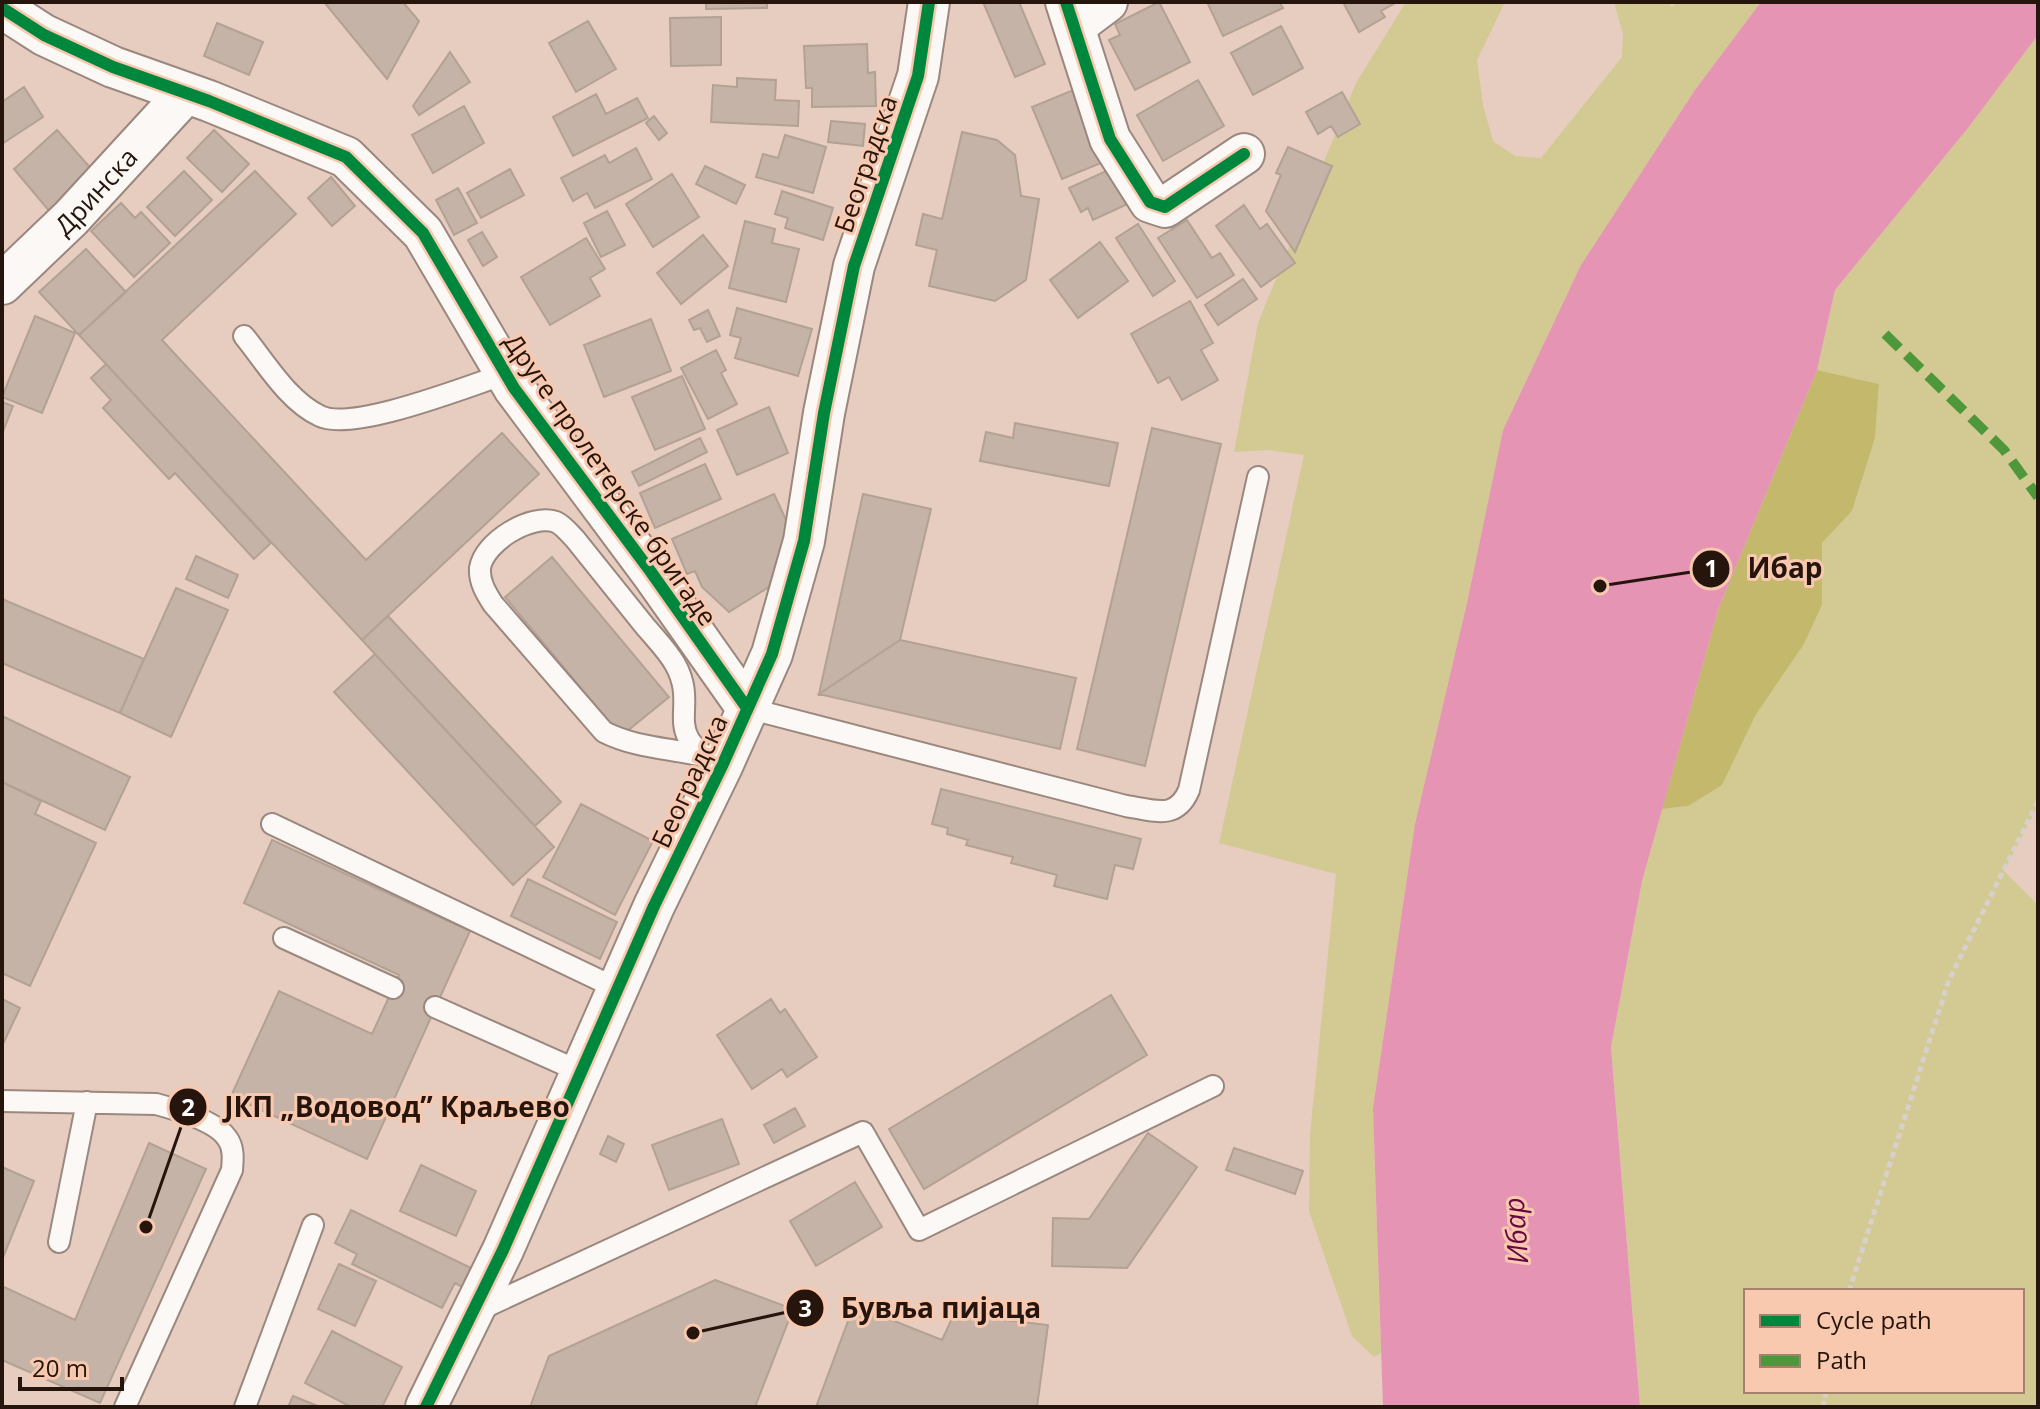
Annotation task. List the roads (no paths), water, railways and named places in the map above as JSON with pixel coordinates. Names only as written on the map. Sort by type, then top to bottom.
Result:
[{"type":"street","name":"Београдска","points":[[426,1407],[618,989],[713,761],[747,708],[772,654],[804,541],[824,413],[854,266],[918,76],[929,2]]},
{"type":"street","points":[[1107,2],[1070,14],[1110,139],[1150,202],[1165,207],[1244,154]]},
{"type":"street","name":"Друге пролетерске бригаде","points":[[2,8],[44,35],[113,67],[209,101],[346,157],[423,233],[505,374],[747,708]]},
{"type":"street","name":"Дринска","points":[[2,284],[71,218],[185,94]]},
{"type":"lane","points":[[244,336],[293,397],[322,418],[349,421],[505,374]]},
{"type":"lane","points":[[747,708],[1126,806],[1169,812],[1183,804],[1189,790],[1258,477]]},
{"type":"lane","points":[[536,520],[557,522],[575,539],[675,664],[684,690],[682,725],[689,742],[713,761],[674,749],[626,743],[604,732],[483,589],[480,568],[487,551],[516,528],[536,520]]},
{"type":"lane","points":[[272,824],[618,989]]},
{"type":"lane","points":[[284,938],[393,988]]},
{"type":"lane","points":[[435,1007],[581,1072]]},
{"type":"lane","points":[[471,1314],[863,1132],[919,1230],[1213,1086]]},
{"type":"lane","points":[[2,1101],[156,1104],[180,1110],[227,1136],[233,1154],[232,1170],[125,1407]]},
{"type":"lane","points":[[59,1242],[87,1102]]},
{"type":"lane","points":[[245,1407],[313,1225]]},
{"type":"water","points":[[1761,2],[2038,2],[2038,35],[1968,128],[1835,290],[1817,370],[1718,610],[1642,881],[1611,1047],[1640,1407],[1383,1407],[1373,1108],[1415,824],[1467,603],[1503,430],[1581,265],[1695,90]]},
{"type":"place","name":"Ибар","points":[[1600,586]]},
{"type":"place","name":"ЈКП „Водовод” Краљево","points":[[146,1227]]},
{"type":"place","name":"Бувља пијаца","points":[[693,1333]]}]
